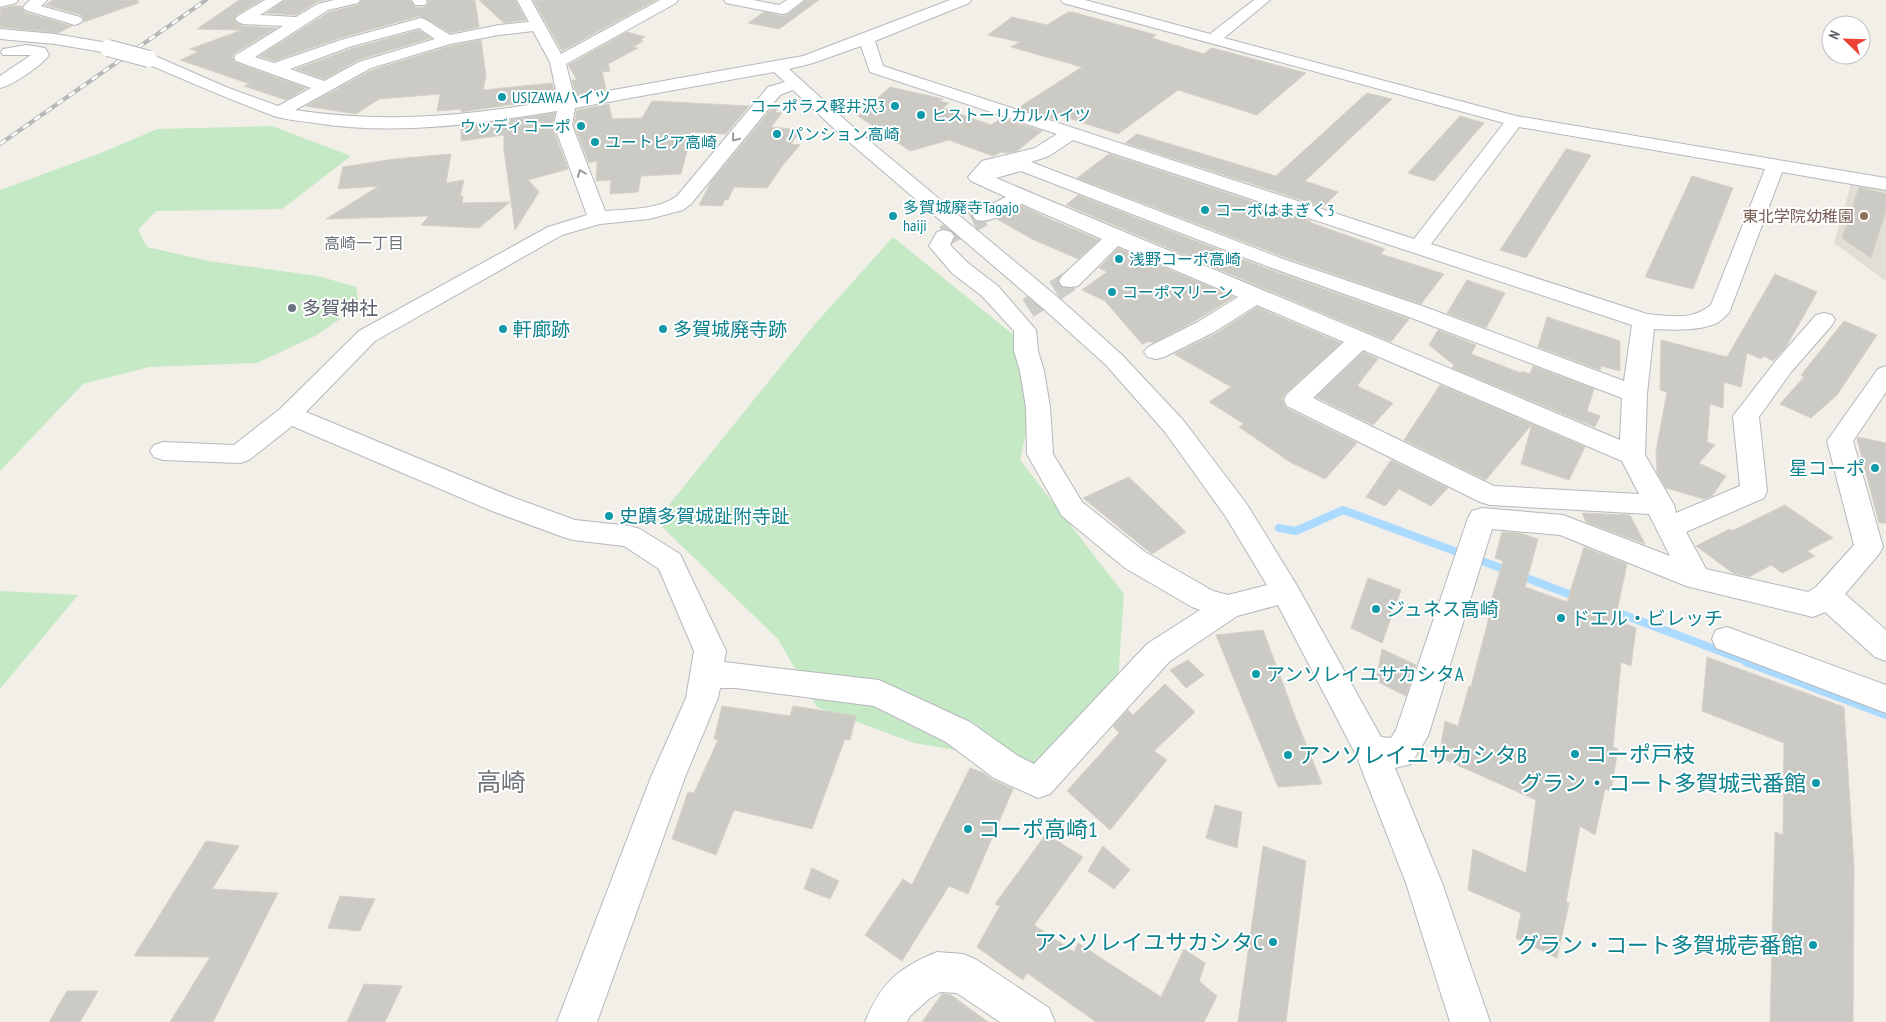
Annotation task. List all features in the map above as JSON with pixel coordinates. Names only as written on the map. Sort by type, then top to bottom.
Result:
[{"type":"street","points":[[0,3],[11,0]]},
{"type":"street","points":[[40,0],[30,7],[75,20]]},
{"type":"street","points":[[276,0],[243,19],[300,22]]},
{"type":"street","points":[[524,0],[558,62],[567,104],[563,125],[598,218]]},
{"type":"street","points":[[558,62],[671,0]]},
{"type":"street","points":[[731,0],[782,10],[797,0]]},
{"type":"street","points":[[0,34],[55,39],[108,48],[149,59],[253,104],[279,112],[336,120],[420,122],[474,118],[787,75],[929,12],[964,0]]},
{"type":"street","points":[[1068,0],[1515,121],[1886,184]]},
{"type":"street","points":[[1213,39],[1263,0]]},
{"type":"street","points":[[325,87],[242,58],[323,7],[351,5]]},
{"type":"street","points":[[275,69],[307,56],[372,35],[421,23],[447,40]]},
{"type":"street","points":[[279,112],[365,65],[447,40],[499,30],[537,26]]},
{"type":"street","points":[[867,39],[876,69],[1644,321],[1679,324],[1709,318],[1721,308],[1776,164]]},
{"type":"street","points":[[0,53],[27,50],[39,51],[40,55],[0,83]]},
{"type":"street","points":[[163,451],[240,454],[288,415],[366,336],[555,231],[598,218],[648,212],[676,206],[684,200],[787,75]]},
{"type":"street","points":[[787,75],[848,132],[1053,305],[1114,360],[1174,426],[1236,510],[1286,592],[1371,751],[1424,883],[1470,1022]]},
{"type":"street","points":[[1417,248],[1515,121]]},
{"type":"street","points":[[978,177],[989,165],[1024,158],[1042,152],[1070,134]]},
{"type":"street","points":[[978,177],[1022,165],[1276,263],[1417,312],[1635,394]]},
{"type":"street","points":[[978,177],[1021,198],[1632,455]]},
{"type":"street","points":[[984,216],[1021,198]]},
{"type":"street","points":[[944,236],[939,246],[960,268],[1021,312],[1025,330],[1026,351],[1038,407],[1040,454],[1072,509],[1135,560],[1203,599],[1228,607]]},
{"type":"street","points":[[1070,281],[1116,237]]},
{"type":"street","points":[[1156,352],[1206,327],[1256,296]]},
{"type":"street","points":[[1360,340],[1296,400],[1490,495],[1665,516],[1754,491],[1746,416],[1783,367],[1824,320]]},
{"type":"street","points":[[1644,321],[1635,394],[1632,455],[1696,578]]},
{"type":"street","points":[[1371,751],[1399,754],[1411,736],[1482,518],[1563,525],[1696,578],[1813,605],[1826,595],[1869,547],[1875,535],[1840,441],[1886,374]]},
{"type":"street","points":[[288,415],[502,504],[573,530],[630,536],[670,562],[710,651],[702,698],[668,778],[577,1022]]},
{"type":"street","points":[[706,675],[736,674],[879,694],[958,732],[1006,767],[1038,783],[1158,653],[1228,607],[1286,592]]},
{"type":"street","points":[[1826,595],[1880,636]]},
{"type":"street","points":[[1727,639],[1886,699]]},
{"type":"street","points":[[885,1022],[896,1002],[916,984],[937,972],[963,974],[1035,1022]]},
{"type":"shaded area","name":"東北学院幼稚園","points":[[1851,184],[1886,190],[1886,281],[1834,243]]},
{"type":"green space","points":[[272,126],[351,156],[282,209],[156,211],[138,230],[147,247],[208,261],[318,276],[356,287],[359,306],[317,335],[257,363],[149,367],[83,384],[0,471],[0,190],[101,153],[157,129]]},
{"type":"green space","points":[[893,237],[1042,358],[1020,460],[1124,594],[1115,724],[1056,767],[914,743],[817,707],[778,639],[656,521],[815,324]]},
{"type":"green space","points":[[0,591],[78,595],[0,689]]},
{"type":"building","points":[[53,0],[138,0],[138,3],[84,22],[81,15],[45,5]]},
{"type":"building","points":[[239,0],[261,0],[237,15],[233,19],[237,23],[243,26],[277,28],[235,53],[232,57],[234,62],[306,88],[286,100],[244,86],[250,84],[180,60],[198,52],[190,49],[242,30],[197,29]]},
{"type":"building","points":[[285,0],[326,0],[317,2],[296,15],[266,13]]},
{"type":"building","points":[[362,0],[410,0],[415,7],[425,7],[429,3],[428,0],[475,0],[479,27],[450,33],[420,16],[340,38],[274,61],[259,56],[329,12],[358,5]]},
{"type":"building","points":[[479,0],[515,0],[526,20],[504,23]]},
{"type":"building","points":[[533,0],[656,0],[562,51]]},
{"type":"building","points":[[806,0],[819,0],[779,29],[748,23],[764,12],[782,16],[787,15]]},
{"type":"building","points":[[21,6],[24,12],[72,26],[58,33],[0,27],[0,9]]},
{"type":"building","points":[[1068,12],[1156,35],[1152,38],[1204,54],[1211,48],[1306,73],[1257,115],[1178,90],[1118,134],[1062,116],[1056,120],[1018,108],[1082,67],[1011,47],[1020,42],[988,35],[1012,17],[1047,25]]},
{"type":"building","points":[[419,30],[431,38],[358,60],[324,79],[296,69],[353,48]]},
{"type":"building","points":[[627,32],[645,37],[640,40],[643,41],[633,47],[638,48],[608,64],[610,71],[602,72],[606,89],[575,95],[572,80],[577,80],[568,65]]},
{"type":"building","points":[[481,40],[486,76],[483,90],[552,83],[556,98],[461,112],[461,109],[437,111],[440,94],[379,99],[356,114],[306,106],[372,70],[450,46]]},
{"type":"building","points":[[890,87],[943,99],[939,101],[949,103],[943,108],[991,125],[1002,118],[1042,131],[1017,151],[1001,152],[993,156],[949,140],[910,151],[858,116]]},
{"type":"building","points":[[1367,93],[1392,99],[1305,181],[1338,192],[1323,207],[1125,143],[1137,134],[1276,176]]},
{"type":"building","points":[[652,101],[749,106],[726,134],[692,132],[681,174],[641,176],[638,192],[610,194],[611,180],[596,181],[597,161],[589,163],[574,125],[577,110],[609,104],[612,119],[642,118]]},
{"type":"building","points":[[772,108],[778,108],[775,112],[782,113],[771,127],[801,130],[791,144],[800,145],[767,188],[734,187],[728,200],[725,199],[722,206],[699,205],[711,182]]},
{"type":"building","points":[[555,113],[552,126],[568,169],[528,180],[539,192],[515,230],[504,151],[504,135],[461,141],[461,126]]},
{"type":"building","points":[[1460,116],[1484,123],[1434,181],[1408,173]]},
{"type":"building","points":[[1566,149],[1591,155],[1526,258],[1500,250]]},
{"type":"building","points":[[451,154],[446,183],[464,180],[460,196],[463,196],[462,203],[510,202],[479,228],[421,225],[429,216],[326,219],[379,186],[338,189],[343,167],[394,159]]},
{"type":"building","points":[[1109,154],[1311,221],[1309,222],[1385,249],[1381,254],[1444,274],[1421,304],[1284,257],[1077,178]]},
{"type":"building","points":[[1692,176],[1733,188],[1693,289],[1645,277]]},
{"type":"building","points":[[1859,187],[1886,194],[1886,210],[1871,258],[1842,238]]},
{"type":"building","points":[[1078,195],[1268,269],[1409,319],[1391,342],[1066,205]]},
{"type":"building","points":[[1022,206],[1099,240],[1078,259],[1032,239],[997,219]]},
{"type":"building","points":[[1118,248],[1234,297],[1197,320],[1153,343],[1150,341],[1142,344],[1105,301],[1082,290],[1107,272],[1099,268]]},
{"type":"building","points":[[1775,274],[1817,292],[1786,347],[1773,361],[1764,356],[1761,359],[1747,353],[1741,387],[1724,382],[1723,408],[1710,404],[1707,442],[1715,445],[1699,463],[1726,476],[1712,496],[1704,499],[1666,488],[1657,473],[1656,451],[1667,392],[1660,390],[1661,340],[1727,357]]},
{"type":"building","points":[[1467,280],[1505,293],[1486,328],[1447,313]]},
{"type":"building","points":[[1257,307],[1341,343],[1286,393],[1282,399],[1286,408],[1357,443],[1325,479],[1290,462],[1239,427],[1244,424],[1209,402],[1231,387],[1174,354],[1215,334]]},
{"type":"building","points":[[1547,317],[1620,341],[1620,371],[1601,366],[1600,370],[1538,347]]},
{"type":"building","points":[[1844,321],[1877,335],[1837,395],[1811,418],[1780,404],[1804,377],[1801,375]]},
{"type":"building","points":[[1438,330],[1476,345],[1471,354],[1521,373],[1522,371],[1530,374],[1533,366],[1594,389],[1587,411],[1600,416],[1595,427],[1452,368],[1454,365],[1429,345]]},
{"type":"building","points":[[1363,352],[1378,359],[1357,386],[1393,403],[1373,425],[1316,397]]},
{"type":"building","points":[[1440,385],[1532,424],[1486,480],[1404,440]]},
{"type":"building","points":[[1532,424],[1585,447],[1569,480],[1521,464]]},
{"type":"building","name":"星コーポ","points":[[1858,437],[1886,443],[1886,523],[1879,523]]},
{"type":"building","points":[[1391,460],[1448,488],[1431,506],[1399,489],[1385,506],[1366,497]]},
{"type":"building","points":[[1129,477],[1186,532],[1152,554],[1083,498]]},
{"type":"building","points":[[1785,505],[1833,538],[1807,551],[1815,556],[1782,573],[1771,565],[1749,577],[1733,573],[1696,546],[1730,529],[1732,531]]},
{"type":"building","points":[[1582,513],[1630,515],[1645,544],[1586,522]]},
{"type":"building","points":[[1502,532],[1520,533],[1538,539],[1525,587],[1567,602],[1584,547],[1627,564],[1615,620],[1636,628],[1631,666],[1621,662],[1613,747],[1618,749],[1611,791],[1605,789],[1595,835],[1580,826],[1566,902],[1569,903],[1557,958],[1516,938],[1521,913],[1468,890],[1473,849],[1526,873],[1536,800],[1439,757],[1445,721],[1458,726],[1469,686],[1471,687],[1491,609],[1489,608],[1503,561],[1495,558]]},
{"type":"building","name":"ジュネス高崎","points":[[1368,578],[1401,590],[1382,643],[1351,628]]},
{"type":"building","points":[[1263,630],[1322,784],[1278,787],[1216,635]]},
{"type":"building","points":[[1382,649],[1416,665],[1406,696],[1376,681]]},
{"type":"building","points":[[1707,657],[1844,707],[1854,867],[1853,1022],[1770,1022],[1775,832],[1783,835],[1784,743],[1702,711]]},
{"type":"building","points":[[1188,660],[1204,675],[1186,688],[1170,670]]},
{"type":"building","points":[[1165,684],[1195,712],[1154,751],[1167,760],[1110,830],[1067,791],[1119,733],[1113,726],[1128,710],[1133,715]]},
{"type":"building","points":[[722,706],[790,716],[793,706],[856,716],[850,740],[845,739],[812,829],[734,810],[716,855],[672,839],[688,792],[694,793],[718,740],[714,739]]},
{"type":"building","name":"コーポ高崎1","points":[[970,768],[984,773],[993,780],[1013,789],[968,894],[949,886],[902,961],[865,935],[903,879],[912,885]]},
{"type":"building","points":[[1215,805],[1242,812],[1237,848],[1206,838]]},
{"type":"building","points":[[1046,834],[1083,857],[1034,925],[1074,952],[1078,943],[1161,997],[1184,949],[1205,963],[1199,981],[1217,996],[1204,1022],[1096,1022],[1027,973],[1023,980],[977,947],[1000,906],[995,904]]},
{"type":"building","points":[[206,841],[239,846],[212,889],[278,893],[213,1022],[170,1022],[210,957],[134,956]]},
{"type":"building","points":[[1103,846],[1130,870],[1114,889],[1088,871]]},
{"type":"building","name":"アンソレイユサカシタC","points":[[1263,846],[1306,861],[1286,1022],[1238,1022]]},
{"type":"building","points":[[812,868],[839,881],[830,899],[804,889]]},
{"type":"building","points":[[340,896],[375,899],[360,931],[328,928]]},
{"type":"building","points":[[364,984],[402,986],[385,1022],[347,1022]]},
{"type":"building","points":[[67,991],[98,991],[80,1022],[49,1022]]},
{"type":"building","points":[[942,994],[951,995],[988,1022],[922,1022]]},
{"type":"waterway","points":[[1279,528],[1296,531],[1343,510],[1509,571]]},
{"type":"waterway","points":[[1519,575],[1579,598]]},
{"type":"waterway","points":[[1608,609],[1749,662]]},
{"type":"waterway","points":[[1746,661],[1886,714]]},
{"type":"tunnel","points":[[944,236],[983,216]]},
{"type":"tunnel","points":[[1028,308],[1070,281]]},
{"type":"railway","points":[[0,144],[206,0]]},
{"type":"place","name":"USIZAWAハイツ","points":[[502,97]]},
{"type":"place","name":"コーポラス軽井沢3","points":[[895,106]]},
{"type":"place","name":"ヒストーリカルハイツ","points":[[921,115]]},
{"type":"place","name":"ウッディコーポ","points":[[581,126]]},
{"type":"place","name":"パンション高崎","points":[[777,134]]},
{"type":"place","name":"ユートピア高崎","points":[[595,142]]},
{"type":"place","name":"コーポはまぎく3","points":[[1205,210]]},
{"type":"place","name":"多賀城廃寺Tagajo haiji","points":[[893,216]]},
{"type":"place","name":"東北学院幼稚園","points":[[1864,216]]},
{"type":"place","name":"浅野コーポ高崎","points":[[1119,259]]},
{"type":"place","name":"コーポマリーン","points":[[1112,292]]},
{"type":"place","name":"多賀神社","points":[[292,308]]},
{"type":"place","name":"軒廊跡","points":[[503,329]]},
{"type":"place","name":"多賀城廃寺跡","points":[[663,329]]},
{"type":"place","name":"星コーポ","points":[[1875,468]]},
{"type":"place","name":"史蹟多賀城趾附寺趾","points":[[609,516]]},
{"type":"place","name":"ジュネス高崎","points":[[1376,609]]},
{"type":"place","name":"ドエル・ビレッチ","points":[[1561,618]]},
{"type":"place","name":"アンソレイユサカシタA","points":[[1256,674]]},
{"type":"place","name":"コーポ戸枝","points":[[1575,754]]},
{"type":"place","name":"アンソレイユサカシタB","points":[[1288,755]]},
{"type":"place","name":"グラン・コート多賀城弐番館","points":[[1816,783]]},
{"type":"place","name":"コーポ高崎1","points":[[968,829]]},
{"type":"place","name":"アンソレイユサカシタC","points":[[1273,942]]},
{"type":"place","name":"グラン・コート多賀城壱番館","points":[[1813,945]]},
{"type":"district","name":"高崎一丁目","points":[[364,243]]},
{"type":"district","name":"高崎","points":[[501,782]]}]
